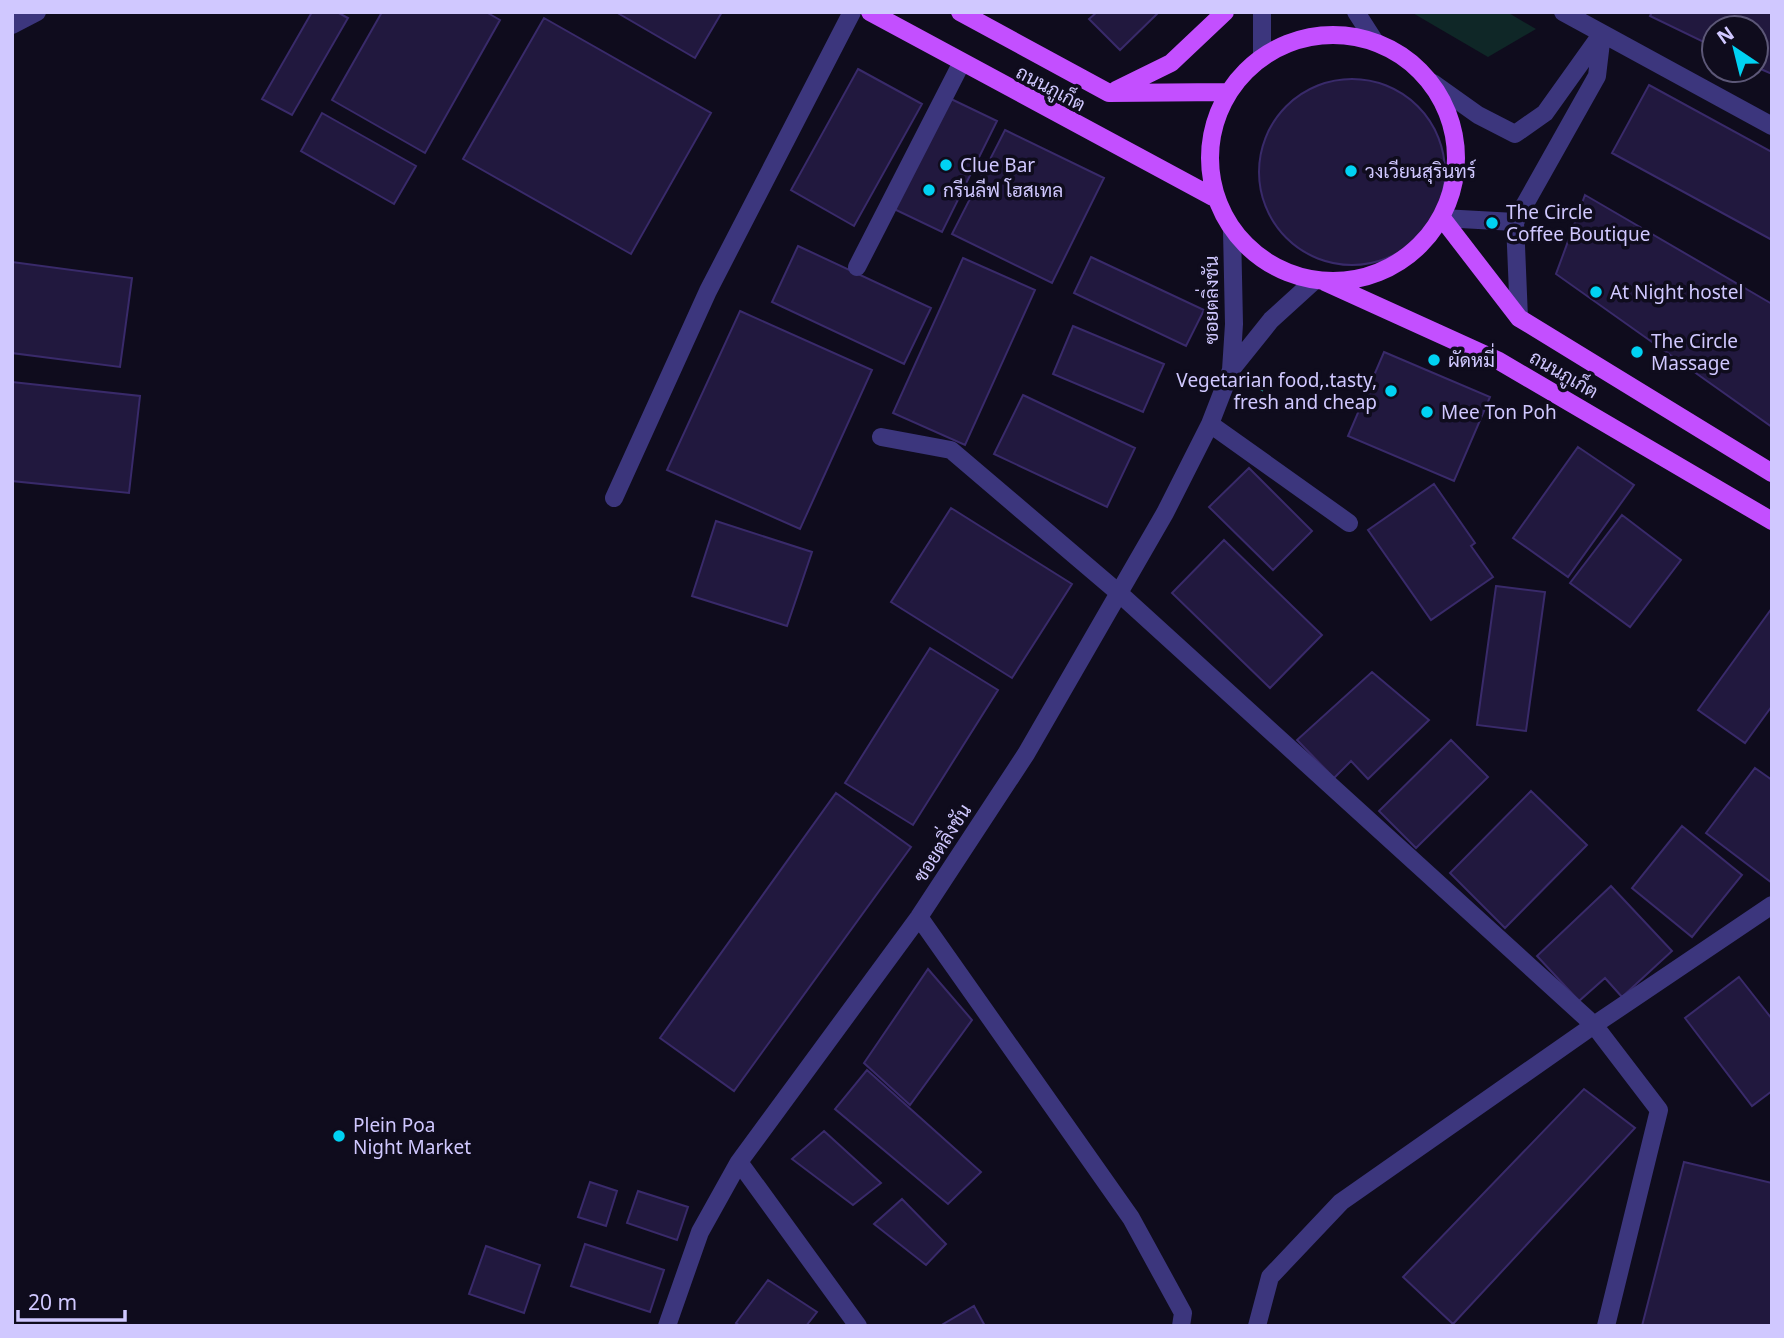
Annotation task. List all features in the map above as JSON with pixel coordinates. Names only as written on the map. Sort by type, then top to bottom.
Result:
[{"type":"main road","name":"ถนนภูเก็ต","points":[[870,12],[961,64],[1213,197]]},
{"type":"main road","name":"ถนนภูเก็ต","points":[[960,12],[1109,93],[1227,92]]},
{"type":"main road","points":[[1109,93],[1171,63],[1225,12]]},
{"type":"main road","points":[[1347,34],[1388,45],[1433,83],[1452,120],[1457,170],[1442,218],[1410,255],[1378,274],[1320,281],[1278,270],[1232,230],[1213,197],[1209,141],[1227,92],[1262,55],[1304,37],[1347,34]]},
{"type":"main road","name":"ถนนภูเก็ต","points":[[1442,218],[1519,318],[1772,473]]},
{"type":"main road","name":"ถนนภูเก็ต","points":[[1320,281],[1499,360],[1772,521]]},
{"type":"street","points":[[12,25],[37,12]]},
{"type":"street","points":[[614,498],[708,291],[852,12]]},
{"type":"street","points":[[1262,12],[1262,55]]},
{"type":"street","points":[[1356,12],[1374,40]]},
{"type":"street","points":[[1563,12],[1772,126]]},
{"type":"street","points":[[1433,83],[1478,115],[1515,134],[1545,113],[1602,34]]},
{"type":"street","points":[[1519,318],[1515,222],[1597,76],[1602,34]]},
{"type":"street","points":[[857,267],[961,64]]},
{"type":"street","points":[[1442,218],[1515,222]]},
{"type":"street","name":"ซอยตลิ่งชัน","points":[[1231,370],[1234,324],[1232,230]]},
{"type":"street","name":"ซอยตลิ่งชัน","points":[[667,1326],[700,1232],[738,1162],[919,917],[1026,754],[1120,594],[1210,424],[1231,370],[1271,320],[1320,281]]},
{"type":"street","points":[[1210,424],[1349,523]]},
{"type":"street","points":[[881,437],[951,450],[1120,594],[1594,1024],[1659,1110],[1606,1326]]},
{"type":"street","points":[[1257,1326],[1270,1276],[1341,1202],[1594,1024],[1772,905]]},
{"type":"street","points":[[919,917],[1131,1218],[1183,1313],[1181,1326]]},
{"type":"street","points":[[738,1162],[858,1326]]},
{"type":"green space","points":[[1411,12],[1507,12],[1536,29],[1488,57]]},
{"type":"building","points":[[312,12],[337,12],[348,18],[292,115],[262,99]]},
{"type":"building","points":[[382,12],[486,12],[500,20],[425,153],[332,100]]},
{"type":"building","points":[[616,12],[722,12],[695,58]]},
{"type":"building","points":[[1097,12],[1159,12],[1120,50],[1089,19]]},
{"type":"building","points":[[1652,12],[1772,12],[1772,74],[1770,14],[1700,14],[1700,40],[1650,16]]},
{"type":"building","points":[[544,18],[711,113],[631,254],[463,159]]},
{"type":"building","points":[[858,69],[922,104],[854,226],[791,190]]},
{"type":"building","name":"วงเวียนสุรินทร์","points":[[1352,79],[1387,87],[1403,95],[1417,107],[1429,121],[1437,137],[1445,172],[1437,207],[1429,223],[1417,237],[1403,249],[1387,257],[1352,265],[1317,257],[1301,249],[1287,237],[1275,223],[1267,207],[1259,172],[1267,137],[1275,121],[1287,107],[1301,95],[1317,87]]},
{"type":"building","points":[[1649,85],[1772,152],[1772,240],[1612,153]]},
{"type":"building","name":"Clue Bar","points":[[949,98],[997,121],[942,232],[894,209]]},
{"type":"building","points":[[322,113],[416,166],[394,204],[301,151]]},
{"type":"building","points":[[1005,130],[1104,178],[1052,283],[952,234]]},
{"type":"building","points":[[1585,195],[1772,304],[1772,427],[1556,274]]},
{"type":"building","points":[[798,246],[931,308],[904,364],[772,302]]},
{"type":"building","points":[[1091,257],[1204,310],[1186,346],[1074,293]]},
{"type":"building","points":[[963,258],[1035,290],[965,445],[893,413]]},
{"type":"building","points":[[12,262],[132,278],[120,367],[12,353]]},
{"type":"building","points":[[740,311],[872,370],[800,529],[667,470]]},
{"type":"building","points":[[1073,326],[1164,364],[1143,412],[1053,374]]},
{"type":"building","points":[[1384,352],[1490,397],[1454,481],[1348,436]]},
{"type":"building","points":[[12,382],[140,396],[129,493],[12,481]]},
{"type":"building","points":[[1023,395],[1135,448],[1107,507],[994,454]]},
{"type":"building","points":[[1578,447],[1634,485],[1568,577],[1513,538]]},
{"type":"building","points":[[1249,468],[1312,531],[1273,570],[1209,507]]},
{"type":"building","points":[[1434,484],[1475,543],[1471,546],[1493,577],[1431,620],[1368,530]]},
{"type":"building","points":[[951,508],[1072,584],[1012,678],[891,602]]},
{"type":"building","points":[[1622,515],[1681,560],[1630,627],[1570,583]]},
{"type":"building","points":[[716,521],[812,552],[787,626],[692,596]]},
{"type":"building","points":[[1224,540],[1322,635],[1270,688],[1172,593]]},
{"type":"building","points":[[1496,586],[1545,592],[1526,731],[1477,725]]},
{"type":"building","points":[[1772,608],[1772,706],[1745,743],[1698,710]]},
{"type":"building","points":[[930,648],[998,690],[913,825],[845,783]]},
{"type":"building","points":[[1372,672],[1429,720],[1368,779],[1351,761],[1334,778],[1297,740]]},
{"type":"building","points":[[1451,740],[1488,777],[1416,848],[1379,811]]},
{"type":"building","points":[[1755,768],[1772,780],[1772,883],[1706,833]]},
{"type":"building","points":[[1531,791],[1587,845],[1505,928],[1450,873]]},
{"type":"building","points":[[836,793],[911,847],[734,1091],[660,1038]]},
{"type":"building","points":[[1682,826],[1742,875],[1692,937],[1632,888]]},
{"type":"building","points":[[1611,886],[1672,951],[1622,997],[1605,978],[1579,1001],[1537,956]]},
{"type":"building","points":[[928,969],[972,1020],[910,1105],[864,1063]]},
{"type":"building","points":[[1739,977],[1772,1019],[1772,1091],[1752,1106],[1685,1018]]},
{"type":"building","points":[[867,1070],[981,1172],[948,1204],[835,1109]]},
{"type":"building","points":[[1584,1089],[1635,1128],[1453,1324],[1403,1277]]},
{"type":"building","points":[[824,1131],[881,1183],[853,1205],[792,1159]]},
{"type":"building","points":[[1684,1162],[1772,1183],[1772,1326],[1642,1326]]},
{"type":"building","points":[[590,1182],[617,1191],[606,1226],[578,1217]]},
{"type":"building","points":[[638,1191],[688,1207],[677,1240],[627,1223]]},
{"type":"building","points":[[902,1199],[946,1244],[926,1265],[874,1224]]},
{"type":"building","points":[[585,1244],[664,1270],[650,1312],[571,1286]]},
{"type":"building","points":[[486,1246],[540,1265],[524,1313],[469,1294]]},
{"type":"building","points":[[768,1280],[817,1312],[806,1326],[740,1326],[736,1323]]},
{"type":"building","points":[[974,1306],[985,1326],[940,1326]]},
{"type":"place","name":"Clue Bar","points":[[946,165]]},
{"type":"place","name":"วงเวียนสุรินทร์","points":[[1351,171]]},
{"type":"place","name":"กรีนลีฟ โฮสเทล","points":[[929,190]]},
{"type":"place","name":"The Circle Coffee Boutique","points":[[1492,223]]},
{"type":"place","name":"At Night hostel","points":[[1596,292]]},
{"type":"place","name":"The Circle Massage","points":[[1637,352]]},
{"type":"place","name":"ผัดหมี่","points":[[1434,360]]},
{"type":"place","name":"Vegetarian food,.tasty, fresh and cheap","points":[[1391,391]]},
{"type":"place","name":"Mee Ton Poh","points":[[1427,412]]},
{"type":"place","name":"Plein Poa Night Market","points":[[339,1136]]}]
